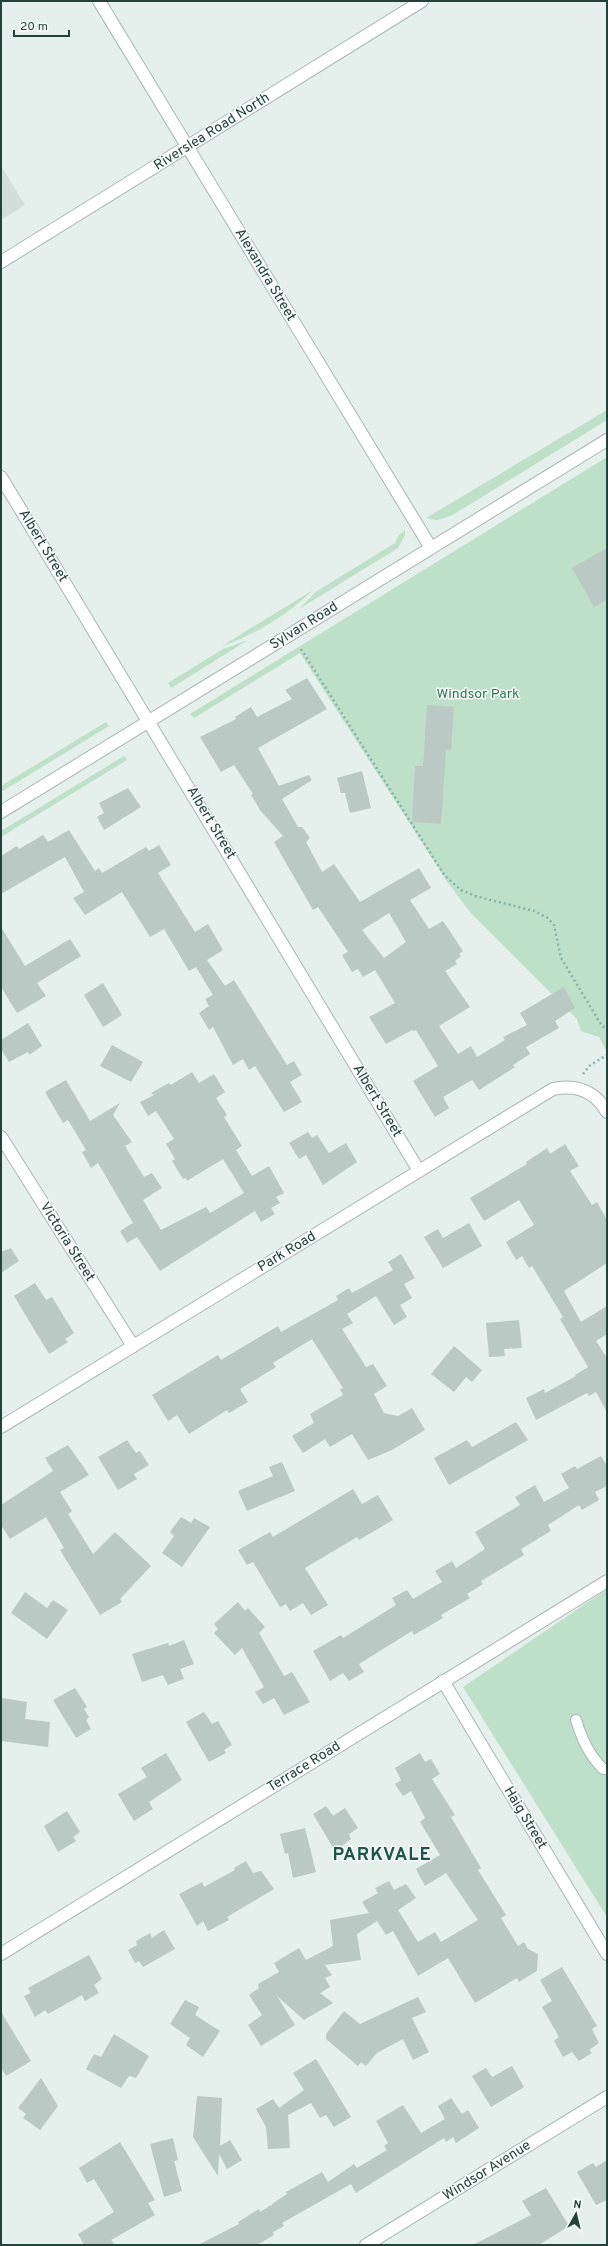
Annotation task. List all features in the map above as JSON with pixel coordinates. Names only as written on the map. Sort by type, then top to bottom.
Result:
[{"type":"street","name":"Alexandra Street","points":[[100,1],[431,548]]},
{"type":"street","name":"Riverslea Road North","points":[[1,262],[422,1]]},
{"type":"street","name":"Sylvan Road","points":[[1,812],[607,440]]},
{"type":"street","name":"Albert Street","points":[[1,476],[419,1171]]},
{"type":"street","name":"Park Road","points":[[1,1428],[553,1089],[566,1086],[577,1088]]},
{"type":"street","points":[[577,1088],[589,1092],[602,1103],[607,1112]]},
{"type":"street","name":"Victoria Street","points":[[1,1137],[133,1346]]},
{"type":"street","name":"Terrace Road","points":[[1,1954],[607,1581]]},
{"type":"street","name":"Haig Street","points":[[443,1681],[607,1954]]},
{"type":"street","name":"Windsor Avenue","points":[[366,2245],[607,2097]]},
{"type":"lane","points":[[576,1720],[582,1738],[594,1759],[604,1769],[607,1769]]},
{"type":"path","points":[[301,649],[445,876],[461,890],[475,896],[534,911],[548,918],[554,925],[561,958],[602,1026],[607,1029]]},
{"type":"path","points":[[577,1088],[583,1072],[589,1066],[607,1056]]},
{"type":"shaded area","points":[[1,166],[25,205],[1,220]]},
{"type":"green space","points":[[607,410],[607,420],[451,516],[437,520],[426,518]]},
{"type":"green space","name":"Windsor Park","points":[[607,457],[607,1052],[599,1037],[581,1031],[577,1019],[469,911],[446,880],[300,653],[194,718],[190,714]]},
{"type":"green space","points":[[405,530],[405,535],[398,548],[299,609],[317,591],[395,543],[399,535]]},
{"type":"green space","points":[[313,590],[293,608],[271,623],[247,636],[222,646]]},
{"type":"green space","points":[[248,640],[171,688],[168,683],[223,649]]},
{"type":"green space","points":[[106,722],[109,726],[1,792],[1,786]]},
{"type":"green space","points":[[124,756],[127,760],[1,837],[1,831]]},
{"type":"green space","points":[[607,1589],[607,1917],[463,1687]]},
{"type":"building","points":[[607,548],[607,600],[594,607],[572,568]]},
{"type":"building","points":[[307,678],[327,709],[258,748],[279,786],[309,775],[312,780],[282,799],[298,827],[302,827],[310,838],[306,842],[322,872],[334,864],[360,902],[419,868],[431,888],[410,900],[429,929],[443,921],[463,951],[459,954],[461,956],[455,961],[457,964],[445,971],[470,1007],[439,1026],[458,1054],[471,1046],[477,1057],[505,1040],[503,1037],[527,1025],[520,1013],[564,987],[575,1008],[555,1021],[559,1028],[526,1047],[530,1054],[513,1065],[515,1067],[479,1090],[472,1080],[443,1097],[449,1108],[435,1117],[413,1081],[438,1066],[416,1030],[412,1030],[386,1044],[369,1017],[395,1003],[375,970],[363,977],[358,969],[352,972],[342,955],[348,952],[318,907],[313,910],[274,842],[283,836],[260,810],[251,795],[253,794],[234,765],[221,772],[200,737],[236,719],[235,717],[251,707],[257,717],[292,699],[285,690]],"holes":[[[389,913],[406,942],[384,958],[362,930]]]},
{"type":"building","points":[[427,705],[454,707],[451,750],[446,750],[441,824],[412,822],[415,766],[423,766]]},
{"type":"building","points":[[362,771],[371,808],[350,813],[345,793],[341,793],[337,778]]},
{"type":"building","points":[[128,788],[141,807],[104,830],[97,817],[104,813],[99,803]]},
{"type":"building","points":[[69,830],[95,871],[99,868],[102,873],[146,847],[149,851],[159,845],[171,865],[158,873],[195,932],[208,924],[223,950],[207,960],[225,986],[234,980],[287,1065],[294,1061],[302,1075],[290,1082],[302,1102],[284,1112],[255,1066],[249,1070],[243,1059],[233,1065],[213,1027],[209,1030],[199,1013],[209,1006],[205,999],[213,995],[196,967],[189,971],[164,929],[150,937],[122,892],[85,915],[73,898],[84,892],[65,857],[1,894],[1,856],[17,846],[19,849],[43,835],[48,842]]},
{"type":"building","points":[[1,927],[25,966],[70,939],[81,956],[37,983],[46,996],[17,1013],[1,987]]},
{"type":"building","points":[[103,983],[122,1015],[103,1027],[84,995]]},
{"type":"building","points":[[28,1023],[42,1046],[29,1055],[28,1052],[9,1062],[1,1049],[1,1040]]},
{"type":"building","points":[[112,1045],[143,1062],[131,1082],[100,1066]]},
{"type":"building","points":[[192,1072],[199,1083],[214,1074],[225,1092],[216,1098],[227,1115],[224,1117],[242,1146],[236,1150],[252,1176],[269,1166],[284,1193],[276,1197],[280,1203],[271,1208],[275,1214],[261,1222],[255,1211],[160,1271],[137,1237],[127,1243],[120,1231],[133,1223],[98,1163],[91,1168],[82,1152],[86,1150],[68,1120],[63,1123],[45,1092],[66,1080],[90,1121],[120,1103],[113,1115],[132,1142],[125,1146],[144,1177],[152,1173],[162,1188],[143,1200],[161,1230],[206,1207],[210,1213],[244,1193],[223,1159],[187,1181],[186,1178],[183,1179],[172,1161],[175,1159],[166,1144],[174,1139],[156,1111],[148,1116],[140,1102],[154,1095],[151,1093],[169,1083],[171,1085]]},
{"type":"building","points":[[308,1132],[312,1138],[317,1135],[329,1153],[346,1143],[357,1162],[323,1185],[306,1155],[299,1159],[289,1143]]},
{"type":"building","points":[[565,1144],[579,1166],[570,1171],[592,1205],[597,1202],[607,1220],[607,1263],[564,1291],[581,1322],[607,1306],[607,1334],[596,1341],[607,1358],[607,1412],[596,1392],[589,1396],[587,1393],[536,1420],[526,1398],[544,1389],[545,1393],[576,1376],[575,1375],[588,1367],[560,1319],[563,1317],[532,1266],[529,1268],[522,1256],[516,1260],[506,1242],[534,1225],[519,1200],[484,1221],[470,1198],[527,1164],[526,1162],[547,1148],[550,1154]]},
{"type":"building","points":[[469,1223],[482,1246],[443,1268],[424,1237],[438,1229],[443,1238]]},
{"type":"building","points":[[11,1248],[19,1261],[1,1273],[1,1252]]},
{"type":"building","points":[[401,1254],[415,1278],[404,1284],[412,1298],[400,1305],[407,1317],[394,1325],[376,1296],[347,1314],[353,1323],[342,1329],[366,1367],[373,1364],[387,1386],[374,1394],[384,1413],[398,1416],[412,1408],[425,1430],[392,1450],[368,1460],[352,1434],[330,1447],[325,1439],[303,1453],[292,1436],[314,1423],[310,1414],[343,1395],[340,1389],[343,1388],[312,1339],[273,1363],[276,1367],[240,1389],[248,1402],[229,1413],[227,1410],[189,1434],[177,1415],[168,1421],[152,1395],[218,1355],[221,1360],[278,1326],[281,1332],[338,1300],[336,1296],[349,1288],[352,1293],[393,1270],[388,1262]]},
{"type":"building","points":[[35,1283],[46,1300],[52,1297],[74,1333],[65,1339],[68,1342],[49,1354],[14,1296]]},
{"type":"building","points":[[519,1320],[522,1348],[504,1349],[505,1356],[489,1357],[486,1323]]},
{"type":"building","points":[[454,1346],[482,1370],[472,1382],[466,1377],[454,1392],[431,1374]]},
{"type":"building","points":[[516,1422],[528,1440],[449,1485],[434,1458],[467,1440],[472,1447]]},
{"type":"building","points":[[127,1440],[136,1453],[140,1451],[149,1465],[134,1474],[137,1479],[118,1490],[98,1457]]},
{"type":"building","points":[[68,1445],[89,1475],[60,1492],[72,1511],[68,1514],[93,1554],[115,1532],[151,1566],[120,1599],[122,1602],[100,1615],[60,1550],[64,1548],[46,1517],[10,1539],[1,1525],[1,1505],[53,1471],[45,1458]]},
{"type":"building","points":[[601,1456],[607,1466],[607,1486],[595,1492],[599,1500],[582,1510],[579,1505],[548,1525],[551,1531],[521,1549],[524,1555],[481,1581],[483,1584],[467,1594],[470,1598],[441,1615],[443,1618],[414,1635],[412,1631],[359,1664],[364,1672],[349,1681],[343,1673],[330,1681],[313,1651],[341,1635],[343,1638],[396,1605],[392,1598],[407,1590],[413,1599],[442,1582],[435,1571],[452,1561],[456,1568],[485,1549],[475,1532],[520,1505],[515,1497],[535,1485],[544,1502],[569,1488],[561,1474],[575,1466],[577,1469]]},
{"type":"building","points":[[282,1462],[295,1491],[247,1511],[238,1491],[273,1476],[269,1467]]},
{"type":"building","points":[[353,1489],[362,1504],[378,1495],[393,1520],[359,1540],[357,1537],[305,1568],[328,1605],[311,1615],[303,1603],[290,1611],[286,1604],[280,1607],[253,1562],[247,1565],[238,1550],[270,1532],[273,1537]]},
{"type":"building","points":[[181,1517],[191,1523],[194,1518],[210,1527],[182,1567],[162,1553],[174,1536],[170,1532]]},
{"type":"building","points":[[25,1592],[47,1608],[53,1600],[68,1610],[47,1639],[11,1613]]},
{"type":"building","points":[[238,1602],[245,1611],[248,1608],[265,1627],[259,1633],[284,1676],[292,1672],[310,1702],[284,1715],[274,1698],[263,1704],[255,1692],[264,1687],[242,1648],[235,1655],[214,1633],[218,1629],[214,1624]]},
{"type":"building","points":[[184,1640],[194,1664],[180,1669],[184,1679],[168,1685],[163,1675],[142,1682],[132,1654],[168,1643],[169,1646]]},
{"type":"building","points":[[75,1688],[87,1707],[84,1709],[89,1717],[86,1720],[91,1729],[76,1738],[53,1700]]},
{"type":"building","points":[[2,1698],[27,1702],[25,1719],[50,1722],[48,1747],[1,1741]]},
{"type":"building","points":[[204,1712],[212,1724],[218,1721],[232,1745],[224,1750],[226,1753],[209,1762],[186,1722]]},
{"type":"building","points":[[166,1753],[182,1780],[149,1802],[153,1809],[134,1821],[118,1794],[147,1777],[141,1768]]},
{"type":"building","points":[[420,1753],[425,1762],[431,1759],[440,1774],[432,1779],[455,1815],[451,1817],[481,1868],[478,1870],[506,1915],[501,1918],[518,1946],[524,1942],[528,1949],[538,1954],[537,1971],[519,1982],[517,1978],[475,2003],[448,1958],[418,1976],[393,1931],[386,1935],[377,1921],[357,1934],[361,1960],[325,1965],[332,1975],[325,1978],[330,1987],[320,1993],[333,2003],[304,2020],[277,1996],[295,2025],[261,2046],[248,2025],[262,2015],[249,1995],[259,1988],[258,1984],[279,1972],[274,1963],[299,1948],[306,1960],[333,1946],[330,1920],[369,1913],[362,1902],[378,1893],[375,1888],[389,1881],[394,1890],[406,1884],[416,1898],[398,1910],[418,1942],[435,1932],[441,1942],[478,1920],[446,1873],[425,1886],[416,1869],[440,1855],[420,1822],[425,1818],[411,1791],[403,1796],[395,1784],[401,1780],[395,1768]]},
{"type":"building","points":[[326,1806],[333,1816],[345,1808],[358,1828],[349,1834],[351,1839],[335,1851],[313,1814]]},
{"type":"building","points":[[67,1811],[80,1832],[73,1837],[76,1841],[58,1852],[44,1826]]},
{"type":"building","points":[[305,1828],[316,1872],[293,1878],[288,1853],[285,1854],[280,1834]]},
{"type":"building","points":[[246,1861],[253,1873],[261,1871],[274,1889],[227,1917],[229,1920],[208,1931],[203,1921],[197,1926],[179,1894],[202,1882],[204,1887],[235,1870],[234,1868]]},
{"type":"building","points":[[164,1930],[175,1949],[143,1967],[139,1961],[135,1963],[128,1950],[137,1945],[136,1941],[150,1933],[152,1938]]},
{"type":"building","points":[[89,1955],[102,1979],[94,1985],[99,1993],[85,2001],[82,1995],[48,2014],[45,2010],[35,2017],[24,1996],[31,1993],[28,1988]]},
{"type":"building","points":[[562,1967],[597,2026],[592,2029],[599,2043],[589,2050],[592,2053],[579,2061],[572,2052],[563,2057],[554,2041],[559,2037],[542,2007],[552,2001],[540,1980]]},
{"type":"building","points":[[418,1997],[426,2012],[412,2018],[429,2052],[413,2060],[403,2039],[377,2053],[366,2066],[361,2062],[358,2066],[326,2039],[326,2034],[344,2011],[360,2024]]},
{"type":"building","points":[[185,2000],[199,2007],[195,2015],[220,2031],[203,2057],[186,2045],[190,2038],[170,2024]]},
{"type":"building","points":[[1,2012],[31,2061],[6,2076],[1,2068]]},
{"type":"building","points":[[114,2034],[149,2056],[136,2078],[129,2076],[121,2088],[86,2069],[94,2054],[101,2057]]},
{"type":"building","points":[[316,2059],[351,2117],[334,2127],[326,2115],[320,2118],[311,2103],[288,2115],[290,2148],[268,2149],[266,2127],[256,2109],[273,2099],[279,2108],[304,2090],[293,2073]]},
{"type":"building","points":[[512,2066],[524,2087],[491,2107],[472,2076],[486,2068],[492,2077]]},
{"type":"building","points":[[41,2078],[58,2106],[40,2130],[23,2118],[26,2114],[18,2108]]},
{"type":"building","points":[[197,2096],[222,2098],[220,2146],[230,2140],[242,2160],[227,2169],[219,2154],[218,2176],[193,2137]]},
{"type":"building","points":[[451,2098],[462,2114],[468,2110],[479,2128],[456,2143],[453,2137],[446,2142],[444,2138],[356,2193],[351,2184],[282,2223],[284,2226],[273,2232],[274,2235],[257,2245],[198,2245],[239,2224],[238,2222],[259,2209],[260,2212],[271,2205],[272,2207],[272,2204],[287,2194],[286,2192],[322,2172],[328,2182],[354,2164],[357,2168],[387,2150],[384,2146],[388,2143],[376,2121],[403,2105],[421,2133],[445,2119],[438,2106]]},
{"type":"building","points":[[173,2138],[178,2160],[174,2161],[182,2191],[164,2197],[150,2144]]},
{"type":"building","points":[[120,2142],[155,2200],[148,2203],[155,2215],[111,2240],[115,2245],[84,2245],[78,2234],[114,2212],[94,2179],[87,2183],[79,2168]]},
{"type":"building","points":[[607,2160],[607,2200],[596,2205],[577,2172],[593,2163],[596,2167]]},
{"type":"building","points":[[546,2188],[569,2226],[539,2245],[473,2245],[531,2215],[522,2201]]},
{"type":"district","name":"PARKVALE","points":[[382,1855]]}]
